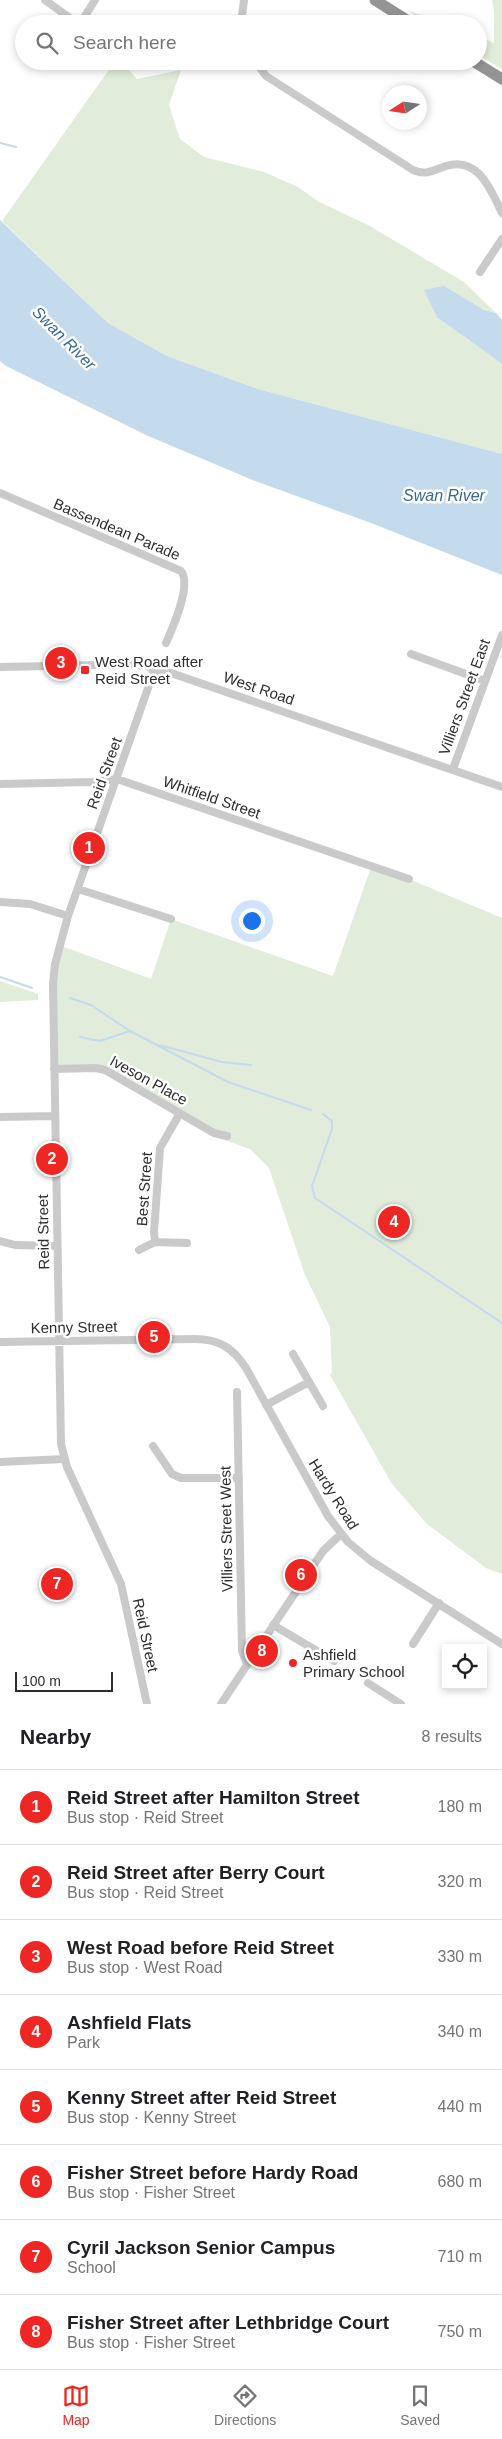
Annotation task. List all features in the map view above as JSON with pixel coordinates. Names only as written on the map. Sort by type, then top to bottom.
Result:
[{"type":"highway","points":[[375,0],[399,15]]},
{"type":"highway","points":[[487,70],[502,79]]},
{"type":"street","points":[[45,0],[66,15]]},
{"type":"street","points":[[85,15],[95,0]]},
{"type":"street","points":[[242,15],[244,0]]},
{"type":"street","points":[[262,70],[266,76],[422,174],[455,164],[464,165],[478,172],[486,180],[502,214]]},
{"type":"street","points":[[480,272],[502,239]]},
{"type":"street","name":"Bassendean Parade","points":[[0,493],[181,571],[184,575],[185,587],[166,643]]},
{"type":"street","name":"Villiers Street East","points":[[452,769],[502,636]]},
{"type":"street","points":[[411,654],[485,681]]},
{"type":"street","name":"West Road","points":[[0,667],[142,664],[150,666],[154,671],[168,672],[502,787]]},
{"type":"street","name":"Reid Street","points":[[147,1704],[121,1584],[64,1459],[61,1436],[54,974],[68,916],[154,671]]},
{"type":"street","name":"Whitfield Street","points":[[0,784],[92,782],[117,779],[409,879]]},
{"type":"street","points":[[78,889],[172,919]]},
{"type":"street","points":[[0,902],[30,904],[68,916]]},
{"type":"street","name":"Iveson Place","points":[[54,1069],[96,1068],[105,1070],[214,1133],[227,1136]]},
{"type":"street","name":"Best Street","points":[[155,1242],[154,1232],[160,1148],[180,1113]]},
{"type":"street","points":[[0,1117],[55,1116]]},
{"type":"street","points":[[0,1241],[15,1246],[57,1246]]},
{"type":"street","name":"Best Street","points":[[139,1250],[155,1242],[186,1243]]},
{"type":"street","name":"Kenny Street","points":[[0,1342],[204,1339],[219,1343],[234,1352]]},
{"type":"street","name":"Hardy Road","points":[[234,1352],[246,1368],[324,1510],[341,1534],[372,1561],[502,1644]]},
{"type":"street","points":[[293,1354],[323,1406]]},
{"type":"street","points":[[266,1405],[309,1382]]},
{"type":"street","name":"Villiers Street West","points":[[237,1392],[242,1651],[248,1664]]},
{"type":"street","points":[[153,1446],[172,1474],[181,1478],[239,1478]]},
{"type":"street","points":[[0,1462],[64,1459]]},
{"type":"street","points":[[221,1704],[322,1551],[341,1534]]},
{"type":"street","points":[[413,1644],[439,1603]]},
{"type":"street","points":[[273,1625],[334,1661]]},
{"type":"street","points":[[368,1683],[401,1704]]},
{"type":"green space","points":[[492,0],[502,0],[502,69],[487,60],[487,40],[494,43]]},
{"type":"green space","points":[[109,70],[129,70],[137,79],[181,70],[169,105],[180,139],[204,157],[264,172],[298,187],[319,202],[368,225],[464,282],[496,313],[484,310],[444,287],[463,336],[502,364],[502,454],[258,389],[167,356],[108,323],[2,221]]},
{"type":"green space","points":[[371,867],[409,879],[502,918],[502,1574],[486,1568],[427,1524],[392,1484],[330,1375],[332,1372],[330,1327],[305,1275],[269,1168],[250,1149],[213,1136],[106,1071],[54,1071],[53,984],[59,945],[151,979],[171,919],[333,976]]},
{"type":"green space","points":[[0,981],[38,994],[38,1000],[0,1002]]},
{"type":"water","name":"Swan River","points":[[0,220],[108,323],[167,356],[258,389],[502,454],[502,575],[371,523],[255,481],[148,436],[6,366],[0,361]]},
{"type":"water","points":[[444,286],[484,310],[496,313],[502,320],[502,364],[437,317],[424,290]]},
{"type":"waterway","points":[[0,143],[16,147]]},
{"type":"waterway","points":[[0,977],[32,988]]},
{"type":"waterway","points":[[70,998],[91,1005],[130,1031],[228,1082],[311,1110]]},
{"type":"waterway","points":[[80,1037],[100,1041],[130,1031]]},
{"type":"waterway","points":[[159,1045],[222,1062],[251,1065]]},
{"type":"waterway","points":[[323,1114],[332,1121],[332,1129],[312,1186],[315,1198],[502,1323]]},
{"type":"place","name":"West Road before Reid Street","points":[[61,663]]},
{"type":"place","name":"West Road after Reid Street","points":[[85,670]]},
{"type":"place","name":"Reid Street after Hamilton Street","points":[[89,848]]},
{"type":"place","name":"Reid Street after Berry Court","points":[[52,1159]]},
{"type":"place","name":"Ashfield Flats","points":[[394,1222]]},
{"type":"place","name":"Kenny Street after Reid Street","points":[[154,1337]]},
{"type":"place","name":"Fisher Street before Hardy Road","points":[[301,1575]]},
{"type":"place","name":"Cyril Jackson Senior Campus","points":[[57,1584]]},
{"type":"place","name":"Fisher Street after Lethbridge Court","points":[[262,1651]]},
{"type":"place","name":"Ashfield Primary School","points":[[293,1663]]}]
